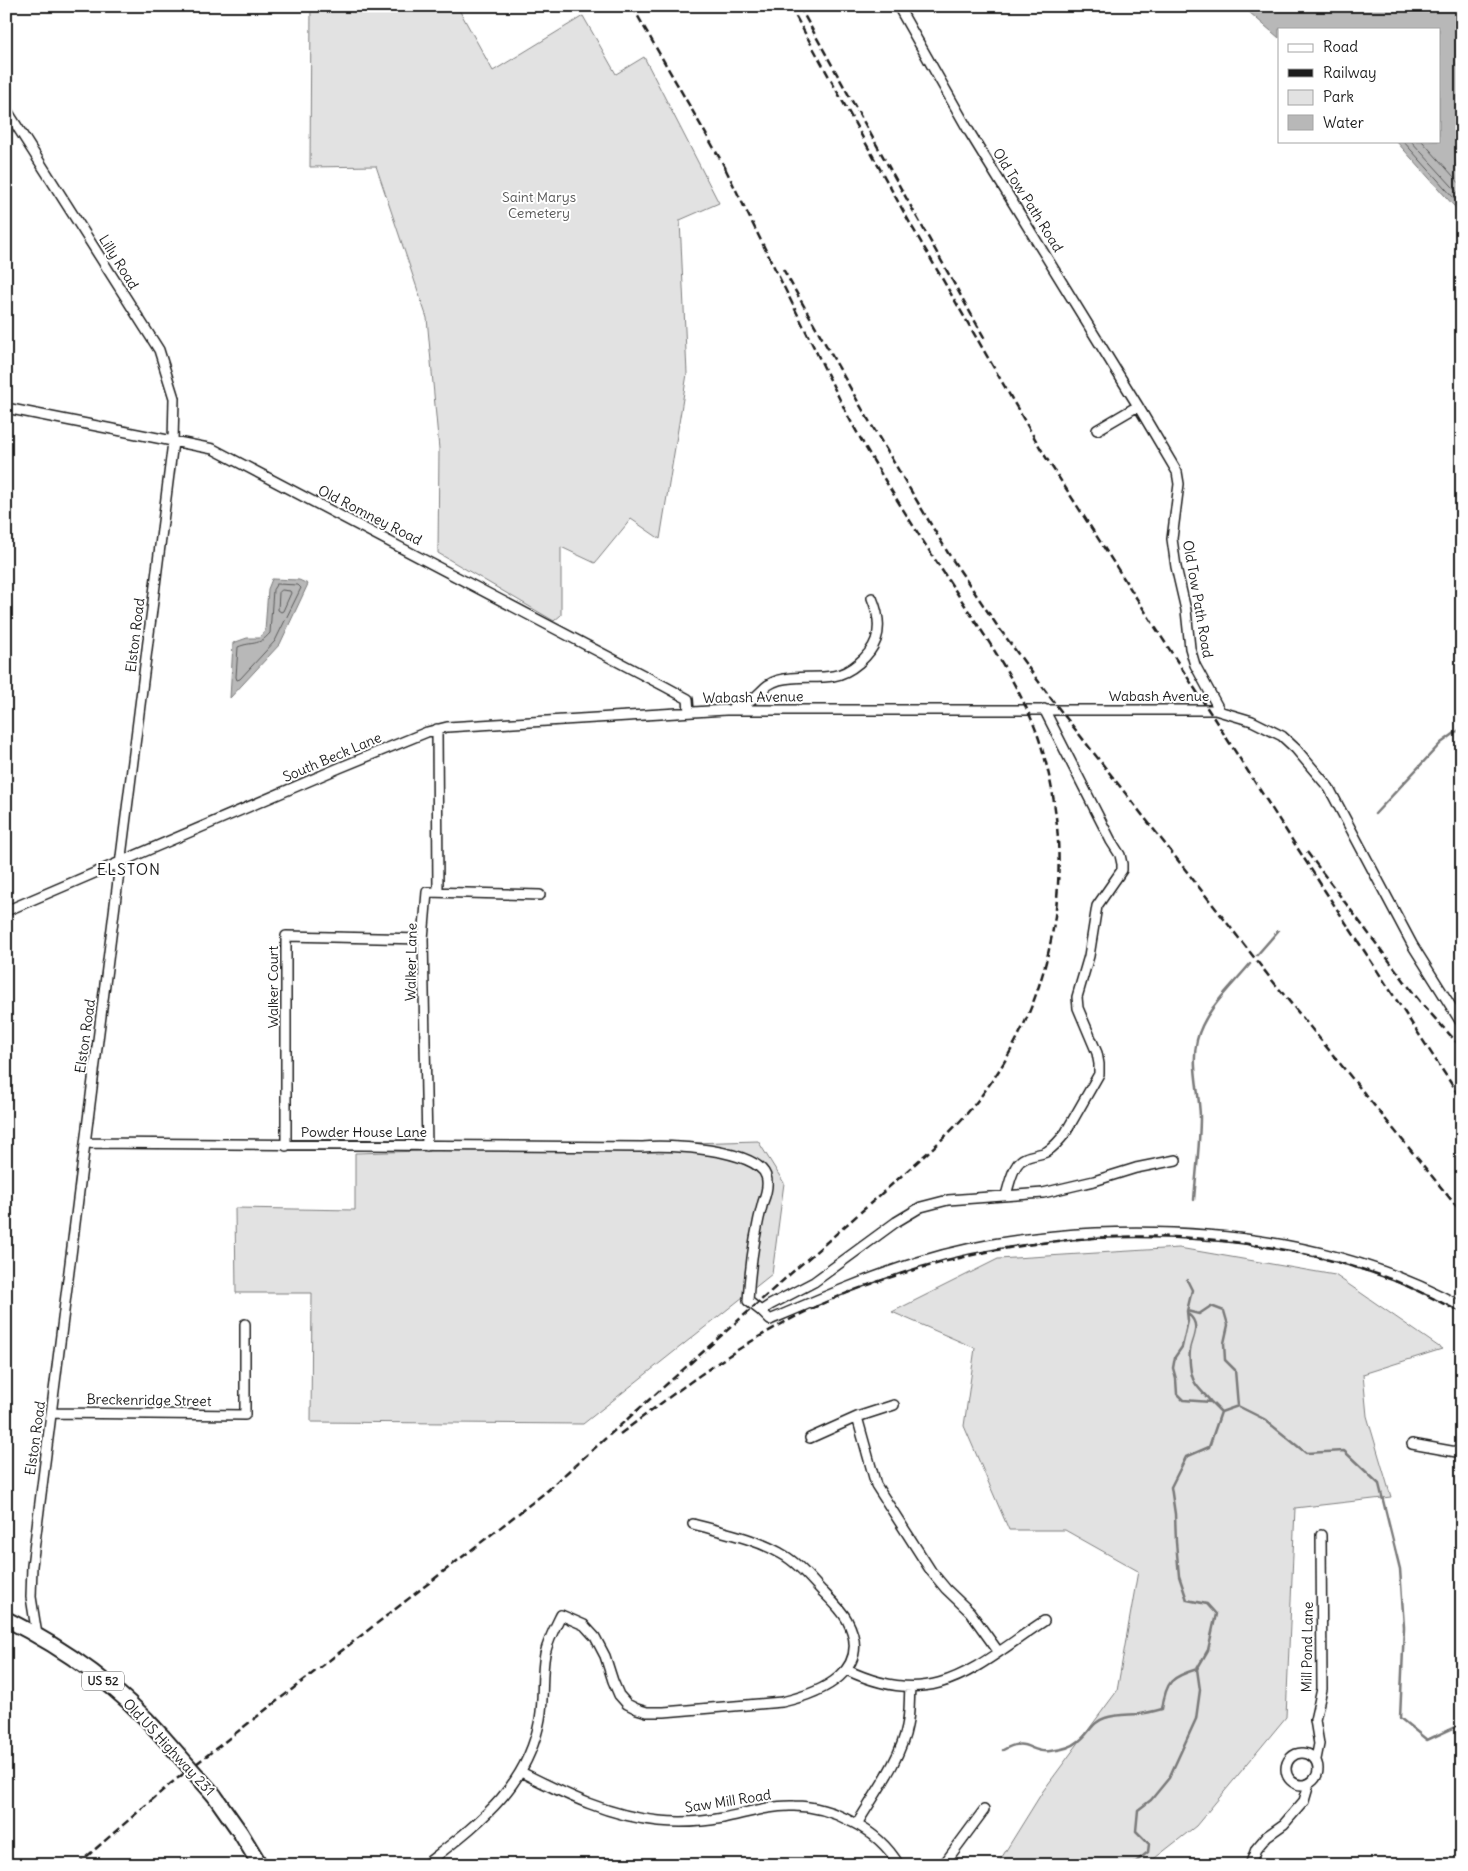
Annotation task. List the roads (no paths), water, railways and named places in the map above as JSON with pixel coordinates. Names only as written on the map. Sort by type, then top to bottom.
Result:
[{"type":"main road","name":"Old US Highway 231","points":[[6,1620],[36,1635],[117,1691],[162,1736],[214,1795],[260,1865]]},
{"type":"street","name":"Old Tow Path Road","points":[[898,6],[970,132],[1173,465],[1179,479],[1172,539],[1176,568],[1186,610],[1190,648],[1195,664],[1220,711]]},
{"type":"street","name":"Lilly Road","points":[[6,109],[159,350],[174,398],[173,442]]},
{"type":"street","points":[[1097,430],[1138,406]]},
{"type":"street","name":"Old Romney Road","points":[[6,408],[214,450],[555,627],[688,699],[689,712]]},
{"type":"street","name":"Elston Road","points":[[36,1635],[32,1597],[32,1566],[173,442]]},
{"type":"street","points":[[726,710],[751,701],[765,686],[780,680],[836,675],[855,666],[868,652],[876,639],[878,622],[872,598]]},
{"type":"street","points":[[1006,1195],[1016,1165],[1028,1156],[1047,1151],[1059,1141],[1099,1074],[1097,1053],[1078,1008],[1077,998],[1088,956],[1097,906],[1118,878],[1122,864],[1120,855],[1111,841],[1044,709]]},
{"type":"street","name":"Wabash Avenue","points":[[689,712],[726,710],[1178,709],[1220,711],[1252,721],[1282,736],[1296,749],[1329,788],[1413,946],[1462,1024]]},
{"type":"street","name":"South Beck Lane","points":[[6,911],[339,768],[437,729],[689,712]]},
{"type":"street","points":[[437,729],[438,892],[540,895]]},
{"type":"street","name":"Walker Lane","points":[[427,1146],[424,939],[427,892],[438,892]]},
{"type":"street","name":"Walker Court","points":[[286,1146],[286,936],[424,939]]},
{"type":"street","name":"Powder House Lane","points":[[84,1143],[286,1146],[643,1147],[660,1145],[704,1148],[754,1164],[766,1174],[767,1188],[755,1233],[751,1258],[748,1301],[761,1312]]},
{"type":"street","points":[[1176,1160],[1136,1168],[1061,1189],[1020,1195],[948,1200],[921,1207],[896,1222],[814,1282],[770,1305],[761,1312],[770,1320],[854,1284],[919,1262],[956,1252],[1008,1242],[1062,1235],[1168,1232],[1210,1234],[1262,1240],[1314,1250],[1405,1280],[1462,1307]]},
{"type":"street","name":"Breckenridge Street","points":[[52,1413],[245,1415],[245,1324]]},
{"type":"street","points":[[810,1438],[857,1417],[894,1405]]},
{"type":"street","points":[[857,1417],[876,1485],[931,1571],[946,1589],[970,1612],[998,1651]]},
{"type":"street","points":[[1412,1444],[1462,1452]]},
{"type":"street","points":[[424,1865],[488,1813],[521,1772],[538,1729],[542,1705],[545,1656],[550,1638],[561,1615],[584,1625],[590,1631],[602,1649],[620,1695],[627,1704],[647,1712],[699,1710],[782,1702],[795,1699],[828,1685],[847,1670],[854,1652],[849,1626],[839,1609],[803,1570],[787,1557],[768,1547],[735,1535],[693,1524]]},
{"type":"street","name":"Mill Pond Lane","points":[[1250,1865],[1256,1849],[1267,1836],[1284,1824],[1304,1801],[1309,1784],[1318,1773],[1319,1768],[1316,1759],[1319,1744],[1315,1720],[1322,1689],[1321,1535]]},
{"type":"street","points":[[847,1670],[888,1685],[910,1687],[947,1682],[981,1664],[1044,1621]]},
{"type":"street","points":[[857,1824],[895,1758],[904,1738],[908,1718],[910,1687]]},
{"type":"street","points":[[1309,1784],[1294,1783],[1287,1775],[1287,1764],[1297,1753],[1307,1753],[1316,1759]]},
{"type":"street","name":"Saw Mill Road","points":[[521,1772],[586,1803],[610,1812],[639,1818],[681,1822],[703,1821],[769,1808],[794,1806],[829,1811],[857,1824],[885,1845],[899,1865]]},
{"type":"street","points":[[942,1865],[984,1810]]},
{"type":"water","points":[[1242,6],[1462,6],[1462,215],[1397,142],[1440,142],[1440,28],[1278,28],[1278,37]]},
{"type":"water","points":[[272,579],[299,580],[308,584],[280,644],[230,698],[233,643],[247,638],[259,638],[265,631],[268,589]]},
{"type":"waterway","points":[[1375,814],[1441,743],[1462,728]]},
{"type":"waterway","points":[[1257,955],[1278,931]]},
{"type":"waterway","points":[[1194,1200],[1200,1126],[1195,1068],[1197,1040],[1212,1009],[1250,964]]},
{"type":"waterway","points":[[1132,1865],[1148,1852],[1149,1844],[1136,1831],[1138,1810],[1151,1800],[1169,1778],[1196,1719],[1200,1690],[1197,1669],[1208,1650],[1216,1614],[1207,1604],[1187,1600],[1179,1576],[1175,1514],[1171,1487],[1186,1457],[1209,1447],[1221,1412],[1238,1406],[1235,1370],[1225,1360],[1224,1343],[1228,1325],[1224,1311],[1211,1306],[1199,1314],[1187,1311],[1192,1290],[1187,1280]]},
{"type":"waterway","points":[[1187,1311],[1188,1321],[1182,1347],[1175,1357],[1173,1368],[1177,1394],[1183,1400],[1211,1402],[1221,1412]]},
{"type":"waterway","points":[[1188,1314],[1192,1318],[1195,1327],[1190,1353],[1190,1366],[1193,1378],[1195,1384],[1211,1402]]},
{"type":"waterway","points":[[1238,1406],[1264,1419],[1306,1453],[1344,1451],[1379,1484],[1400,1569],[1404,1627],[1400,1718],[1427,1740],[1462,1724]]},
{"type":"waterway","points":[[1003,1750],[1018,1745],[1043,1751],[1062,1749],[1076,1743],[1097,1722],[1105,1718],[1118,1715],[1142,1714],[1162,1709],[1166,1692],[1171,1682],[1181,1675],[1197,1669]]},
{"type":"railway","points":[[632,6],[726,169]]},
{"type":"railway","points":[[790,6],[911,225],[1045,456],[1462,1100]]},
{"type":"railway","points":[[799,6],[985,339]]},
{"type":"railway","points":[[546,1491],[947,1135],[962,1119],[994,1078],[1019,1034],[1039,987],[1051,938],[1058,888],[1058,837],[1051,786],[1038,736],[1030,716],[1001,661],[900,506],[849,418],[723,164]]},
{"type":"railway","points":[[783,269],[865,414],[948,553],[996,624],[1053,701],[1271,979],[1462,1213]]},
{"type":"railway","points":[[1307,852],[1421,1003],[1462,1048]]},
{"type":"railway","points":[[620,1434],[688,1383],[735,1352],[809,1310],[870,1284],[912,1271],[977,1254],[1027,1245],[1076,1239],[1175,1237],[1273,1248],[1322,1258],[1383,1276],[1406,1285],[1462,1313]]},
{"type":"railway","points":[[77,1865],[169,1785],[551,1488]]},
{"type":"district","name":"ELSTON","points":[[129,869]]},
{"type":"park label","name":"Saint Marys Cemetery","points":[[539,206]]}]
